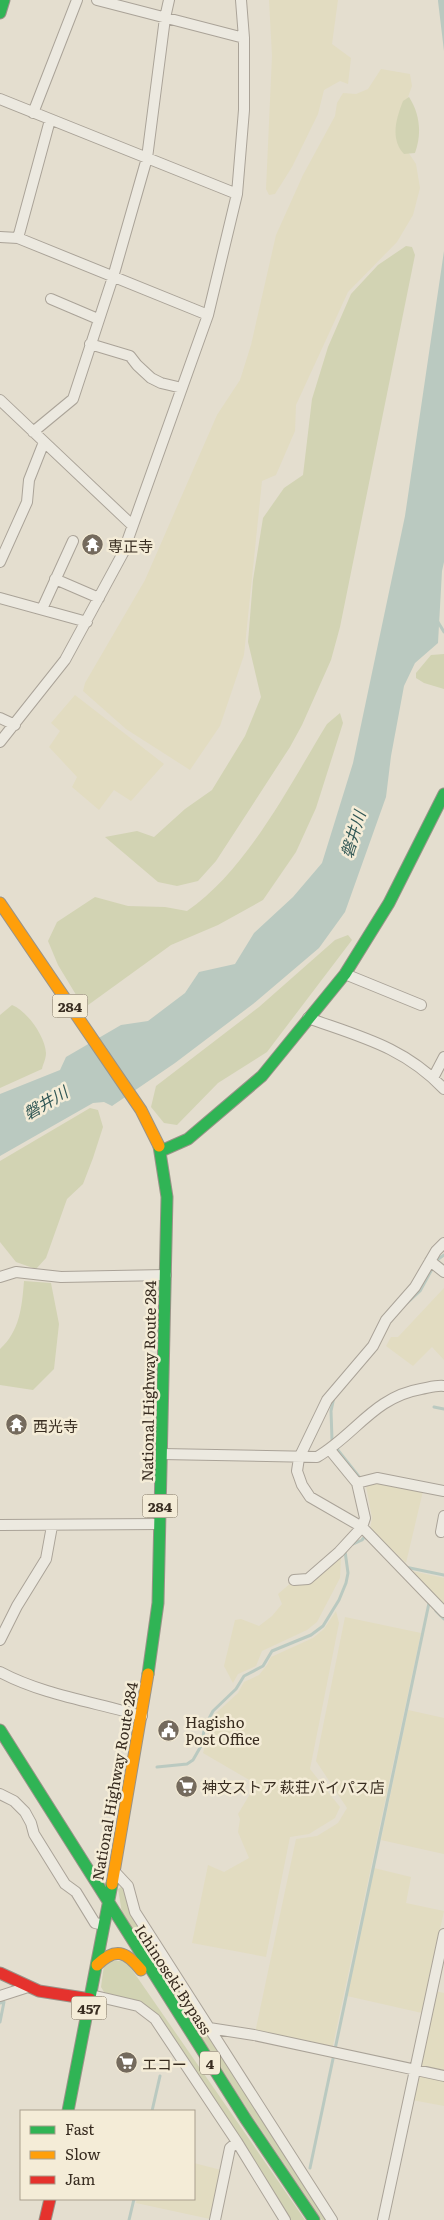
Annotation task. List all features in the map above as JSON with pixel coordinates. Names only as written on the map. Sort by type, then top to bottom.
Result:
[{"type":"main road","points":[[0,13],[4,0]]},
{"type":"main road","points":[[161,1151],[188,1139],[262,1076],[345,974],[388,903],[444,794]]},
{"type":"main road","name":"National Highway Route 284","points":[[0,903],[140,1110],[161,1151],[167,1197],[158,1602],[142,1716],[108,1904]]},
{"type":"main road","name":"Ichinoseki Bypass","points":[[0,1730],[93,1875],[108,1904],[245,2118],[314,2220]]},
{"type":"main road","name":"Ichinoseki Bypass","points":[[0,1743],[87,1880],[108,1904]]},
{"type":"main road","name":"457","points":[[68,2110],[108,1904]]},
{"type":"main road","points":[[97,1965],[106,1956],[117,1952],[129,1956],[135,1961],[216,2082],[245,2118]]},
{"type":"main road","points":[[0,1973],[39,1991],[91,1997]]},
{"type":"main road","points":[[45,2220],[50,2200]]},
{"type":"street","points":[[33,113],[77,0]]},
{"type":"street","points":[[97,0],[244,38]]},
{"type":"street","points":[[33,432],[72,399],[113,277],[147,158],[164,18],[169,0]]},
{"type":"street","points":[[0,742],[65,660],[123,553],[208,315],[237,194],[244,110],[244,38],[241,0]]},
{"type":"street","points":[[0,100],[237,194]]},
{"type":"street","points":[[18,238],[50,120]]},
{"type":"street","points":[[0,237],[18,238],[208,315]]},
{"type":"street","points":[[51,299],[98,319]]},
{"type":"street","points":[[90,344],[130,356],[136,366],[151,378],[161,383],[182,388]]},
{"type":"street","points":[[0,400],[132,525]]},
{"type":"street","points":[[0,562],[27,502],[29,480],[44,442]]},
{"type":"street","points":[[42,609],[72,541]]},
{"type":"street","points":[[55,579],[99,598]]},
{"type":"street","points":[[0,598],[87,622]]},
{"type":"street","points":[[0,718],[15,725]]},
{"type":"street","points":[[345,974],[421,1005]]},
{"type":"street","points":[[308,1018],[393,1049],[418,1065],[444,1089]]},
{"type":"street","points":[[433,1078],[444,1057]]},
{"type":"street","points":[[444,1243],[430,1261],[415,1287],[386,1320],[373,1346],[327,1400],[299,1458],[297,1471],[302,1485],[310,1497],[362,1527],[444,1612]]},
{"type":"street","points":[[430,1261],[444,1272]]},
{"type":"street","points":[[0,1277],[16,1272],[61,1277],[166,1275]]},
{"type":"street","points":[[162,1454],[317,1457],[330,1450],[374,1408],[396,1396],[415,1390],[444,1386]]},
{"type":"street","points":[[294,1580],[308,1580],[339,1552],[362,1527],[365,1518],[357,1483],[330,1450]]},
{"type":"street","points":[[357,1483],[378,1478],[444,1491]]},
{"type":"street","points":[[441,1532],[444,1516]]},
{"type":"street","points":[[0,1525],[160,1524]]},
{"type":"street","points":[[0,1640],[17,1606],[46,1559],[52,1526]]},
{"type":"street","points":[[0,1672],[14,1679],[48,1690],[142,1716]]},
{"type":"street","points":[[0,1794],[14,1801],[25,1812],[32,1823],[34,1834],[64,1884],[76,1892],[95,1923],[104,1925]]},
{"type":"street","points":[[114,1871],[128,1886],[135,1912],[332,2220]]},
{"type":"street","points":[[383,2220],[444,1934]]},
{"type":"street","points":[[0,1996],[28,1987]]},
{"type":"street","points":[[91,1997],[138,2006],[155,2019],[285,2220]]},
{"type":"street","points":[[209,2028],[254,2035],[444,2076]]},
{"type":"street","points":[[215,2220],[230,2148],[236,2142]]},
{"type":"shaded area","points":[[269,0],[338,0],[332,44],[351,58],[348,84],[340,81],[324,90],[318,114],[292,167],[275,194],[269,195],[266,189],[272,56]]},
{"type":"shaded area","points":[[381,69],[410,74],[412,86],[403,111],[398,137],[416,164],[420,188],[413,215],[397,242],[348,292],[296,405],[295,431],[276,475],[262,481],[244,655],[220,726],[190,770],[126,729],[83,691],[85,683],[145,580],[217,415],[240,380],[251,345],[276,235],[303,175],[335,116],[337,103],[343,93],[356,94],[368,89]]},
{"type":"shaded area","points":[[75,695],[164,764],[131,801],[114,790],[99,810],[72,787],[77,777],[49,747],[60,731],[51,723]]},
{"type":"shaded area","points":[[444,1288],[444,1360],[432,1347],[413,1366],[386,1346],[391,1337],[398,1337]]},
{"type":"shaded area","points":[[379,1481],[423,1491],[406,1563],[370,1529],[372,1518],[366,1486]]},
{"type":"shaded area","points":[[339,1556],[341,1558],[340,1578],[317,1622],[307,1630],[262,1651],[256,1666],[238,1674],[233,1683],[224,1666],[235,1620],[241,1619],[259,1626],[272,1616],[282,1604],[278,1594],[292,1582],[308,1583]]},
{"type":"shaded area","points":[[412,1571],[444,1578],[444,1605]]},
{"type":"shaded area","points":[[336,1611],[339,1623],[310,1769],[340,1807],[335,1818],[309,1834],[290,1837],[266,1957],[192,1943],[208,1865],[224,1872],[249,1858],[238,1832],[240,1819],[238,1814],[253,1789],[251,1781],[203,1753],[214,1715],[238,1693],[244,1682],[259,1675],[271,1657],[313,1638],[324,1629]]},
{"type":"shaded area","points":[[345,1617],[421,1633],[332,2050],[255,2033],[296,1839],[317,1836],[338,1823],[347,1808],[316,1761]]},
{"type":"shaded area","points":[[408,1710],[444,1718],[444,1854],[381,1840]]},
{"type":"shaded area","points":[[374,1868],[411,1877],[406,1903],[444,1911],[422,2013],[347,1996]]},
{"type":"shaded area","points":[[435,1991],[444,1993],[444,2073],[418,2068]]},
{"type":"shaded area","points":[[417,2075],[444,2080],[444,2106],[412,2100]]},
{"type":"shaded area","points":[[195,2163],[221,2170],[210,2219],[136,2203],[137,2200],[195,2200]]},
{"type":"green space","points":[[409,97],[418,117],[419,139],[415,153],[404,154],[397,142],[396,129],[403,101]]},
{"type":"green space","points":[[406,246],[412,247],[415,255],[340,627],[331,660],[290,747],[216,861],[198,881],[177,886],[158,882],[105,837],[137,831],[154,837],[185,809],[212,790],[245,736],[261,697],[248,642],[253,580],[263,518],[284,488],[303,475],[312,399],[328,347],[351,294],[378,265]]},
{"type":"green space","points":[[444,654],[444,689],[424,683],[416,678],[416,673],[431,655]]},
{"type":"green space","points":[[340,713],[343,723],[316,808],[296,852],[263,900],[218,925],[171,945],[84,1008],[58,965],[48,941],[57,922],[95,897],[128,906],[165,907],[187,911],[209,894],[248,850],[282,800],[327,724]]},
{"type":"green space","points":[[348,935],[352,940],[267,1052],[218,1083],[177,1125],[164,1123],[151,1107],[156,1086],[259,1007],[335,940]]},
{"type":"green space","points":[[12,1005],[29,1018],[39,1032],[45,1046],[46,1055],[42,1069],[0,1088],[0,1015]]},
{"type":"green space","points":[[90,1108],[98,1110],[103,1127],[83,1184],[67,1199],[46,1258],[36,1269],[16,1262],[0,1242],[0,1161]]},
{"type":"green space","points":[[24,1281],[51,1283],[59,1324],[54,1369],[33,1390],[0,1385],[0,1349],[12,1334],[19,1318]]},
{"type":"green space","points":[[124,1888],[130,1912],[327,2220],[322,2220],[251,2115],[122,1913],[118,1889]]},
{"type":"green space","points":[[108,1961],[126,1961],[305,2220],[290,2220],[166,2025],[150,2009],[104,1992],[101,1987],[104,1965]]},
{"type":"water","points":[[444,0],[444,51],[438,1]]},
{"type":"water","name":"磐井川","points":[[444,251],[444,562],[438,643],[415,663],[404,686],[391,756],[386,797],[345,912],[319,948],[253,1004],[175,1063],[112,1106],[104,1102],[93,1103],[0,1156],[0,1094],[60,1070],[66,1057],[121,1025],[148,1021],[185,993],[199,972],[235,964],[254,933],[293,897],[322,863],[353,763],[405,516]]},
{"type":"waterway","points":[[438,622],[444,632]]},
{"type":"waterway","points":[[407,1303],[420,1291],[437,1260],[444,1255]]},
{"type":"waterway","points":[[332,1440],[331,1411],[334,1397]]},
{"type":"waterway","points":[[434,1407],[444,1409]]},
{"type":"waterway","points":[[337,1449],[360,1478]]},
{"type":"waterway","points":[[351,1545],[362,1540],[365,1536],[366,1538]]},
{"type":"waterway","points":[[157,1767],[187,1764],[193,1760],[201,1746],[205,1726],[213,1711],[236,1689],[244,1676],[263,1666],[272,1651],[311,1635],[323,1626],[339,1600],[346,1583],[348,1573],[345,1551]]},
{"type":"waterway","points":[[405,1567],[444,1575]]},
{"type":"waterway","points":[[310,2168],[429,1603]]},
{"type":"waterway","points":[[436,1611],[444,1619]]},
{"type":"waterway","points":[[0,2003],[4,2002],[0,2022]]},
{"type":"waterway","points":[[152,2110],[160,2076]]},
{"type":"waterway","points":[[129,2220],[134,2200]]},
{"type":"traffic: fast","points":[[0,13],[4,0]]},
{"type":"traffic: fast","points":[[161,1151],[188,1139],[262,1076],[345,974],[389,903],[444,794]]},
{"type":"traffic: fast","points":[[148,1674],[158,1603],[167,1197],[159,1146]]},
{"type":"traffic: fast","points":[[0,1730],[245,2118],[314,2220]]},
{"type":"traffic: fast","points":[[68,2110],[112,1884]]},
{"type":"traffic: slow","points":[[0,903],[141,1110],[159,1146]]},
{"type":"traffic: slow","points":[[112,1884],[148,1674]]},
{"type":"traffic: slow","points":[[97,1965],[109,1956],[120,1954],[125,1955],[141,1970]]},
{"type":"traffic: jam","points":[[0,1973],[39,1991],[90,1999]]},
{"type":"traffic: jam","points":[[45,2220],[50,2200]]},
{"type":"place","name":"専正寺","points":[[92,545]]},
{"type":"place","name":"西光寺","points":[[17,1425]]},
{"type":"place","name":"Hagisho Post Office","points":[[169,1730]]},
{"type":"place","name":"神文ストア 萩荘バイパス店","points":[[186,1786]]},
{"type":"place","name":"エコー","points":[[126,2063]]}]
